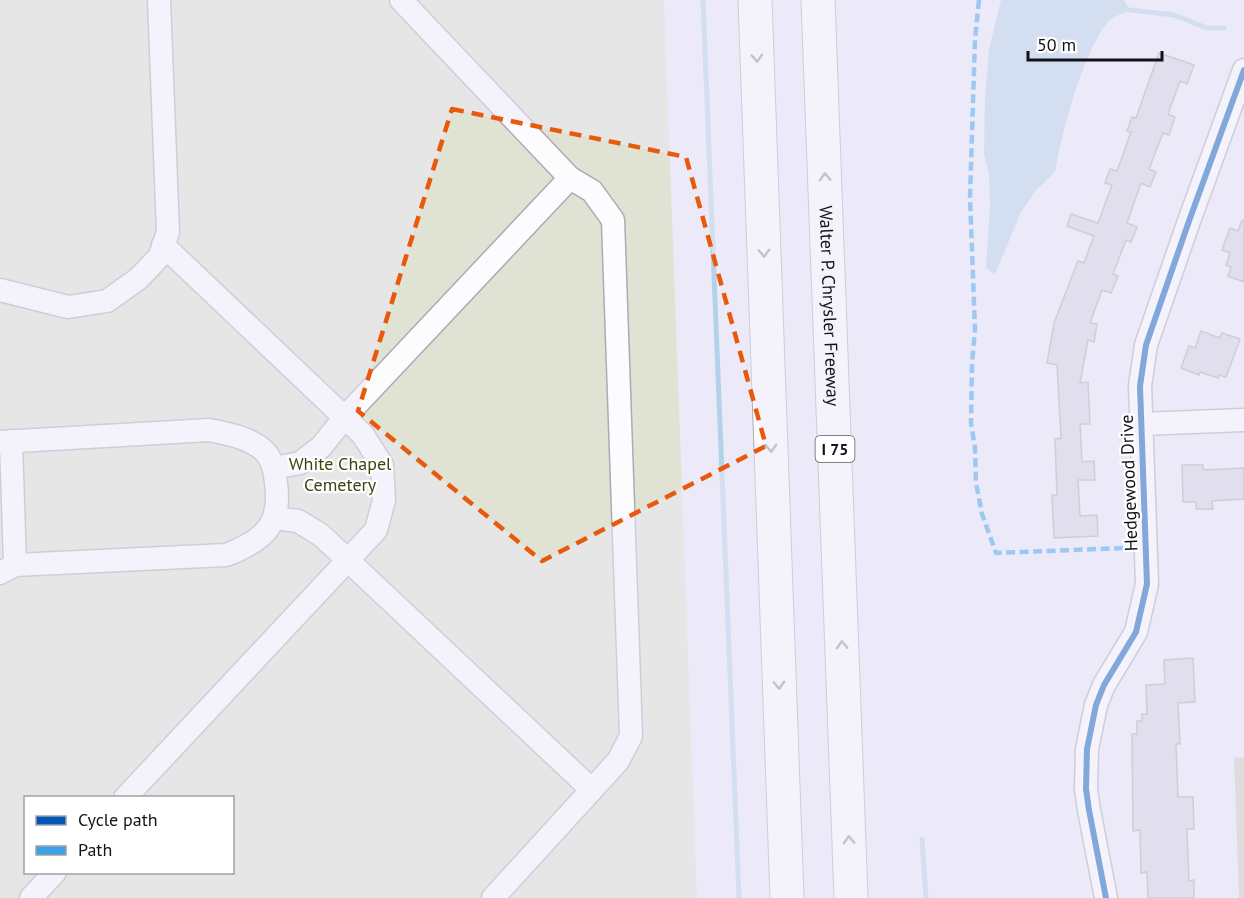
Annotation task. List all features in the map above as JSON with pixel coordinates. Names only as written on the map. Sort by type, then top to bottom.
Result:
[{"type":"highway","points":[[755,0],[787,898]]},
{"type":"highway","name":"Walter P. Chrysler Freeway","points":[[818,0],[851,898]]},
{"type":"street","points":[[0,290],[68,308],[107,301],[138,279],[160,256],[168,232],[159,0]]},
{"type":"street","points":[[401,0],[570,178],[592,191],[613,220],[631,736],[618,761],[493,898]]},
{"type":"street","name":"Hedgewood Drive","points":[[1106,898],[1086,789],[1087,749],[1096,705],[1104,685],[1136,633],[1147,584],[1140,386],[1146,345],[1244,70]]},
{"type":"street","points":[[274,468],[300,463],[321,447],[344,418],[570,178]]},
{"type":"street","points":[[127,796],[376,530],[384,500],[382,465],[363,435],[163,245]]},
{"type":"street","points":[[1141,424],[1244,420]]},
{"type":"street","points":[[209,430],[237,435],[263,450],[274,468],[278,494],[275,518],[250,546],[226,555],[8,569],[6,441],[209,430]]},
{"type":"street","points":[[275,518],[298,521],[321,535],[592,790]]},
{"type":"street","points":[[32,898],[54,874]]},
{"type":"highlighted area","points":[[452,109],[686,157],[766,446],[542,561],[358,411]]},
{"type":"green space","name":"White Chapel Cemetery","points":[[0,0],[664,0],[697,898],[0,898]]},
{"type":"green space","points":[[1244,757],[1244,898],[1239,898],[1234,758]]},
{"type":"water","points":[[1001,0],[1124,0],[1130,10],[1109,21],[1091,50],[1075,91],[1056,169],[1036,190],[1021,212],[996,272],[993,274],[986,267],[990,206],[989,173],[984,154],[985,96],[989,49]]},
{"type":"building","points":[[1159,53],[1194,65],[1187,84],[1180,81],[1168,114],[1175,117],[1169,135],[1163,133],[1149,169],[1156,172],[1150,187],[1141,183],[1127,223],[1137,227],[1131,242],[1126,240],[1113,274],[1118,276],[1111,293],[1102,290],[1090,323],[1097,324],[1094,342],[1088,340],[1080,383],[1088,382],[1090,424],[1080,424],[1082,462],[1094,461],[1095,480],[1078,480],[1080,516],[1097,515],[1098,536],[1054,538],[1052,495],[1057,495],[1055,439],[1061,438],[1057,365],[1047,363],[1054,323],[1078,261],[1084,263],[1094,236],[1067,226],[1071,214],[1098,223],[1112,185],[1105,183],[1110,169],[1117,171],[1131,132],[1127,131],[1132,117],[1136,118]]},
{"type":"building","points":[[1242,220],[1244,221],[1244,282],[1228,276],[1231,267],[1226,265],[1230,253],[1222,250],[1230,228],[1238,231]]},
{"type":"building","points":[[1201,331],[1220,338],[1222,333],[1240,339],[1226,377],[1219,375],[1218,378],[1200,372],[1199,375],[1181,368],[1189,346],[1195,348]]},
{"type":"building","points":[[1182,465],[1203,465],[1203,470],[1244,468],[1244,499],[1212,501],[1213,509],[1196,509],[1196,502],[1183,502]]},
{"type":"building","points":[[1193,658],[1195,702],[1178,703],[1180,744],[1176,744],[1178,797],[1193,797],[1194,829],[1187,829],[1189,881],[1194,880],[1194,898],[1148,898],[1147,872],[1141,873],[1140,830],[1133,831],[1132,734],[1137,734],[1137,721],[1142,721],[1142,714],[1147,714],[1146,685],[1165,684],[1164,660]]},
{"type":"waterway","points":[[703,0],[739,898]]},
{"type":"waterway","points":[[1130,10],[1174,15],[1207,28],[1224,28]]},
{"type":"waterway","points":[[922,839],[926,898]]},
{"type":"marked path","points":[[979,0],[975,40],[970,197],[975,330],[971,423],[975,448],[976,483],[982,514],[996,553],[1124,548]]},
{"type":"cycle path","points":[[1106,898],[1086,789],[1087,749],[1096,705],[1104,685],[1136,632],[1147,584],[1140,386],[1146,345],[1244,70]]}]
